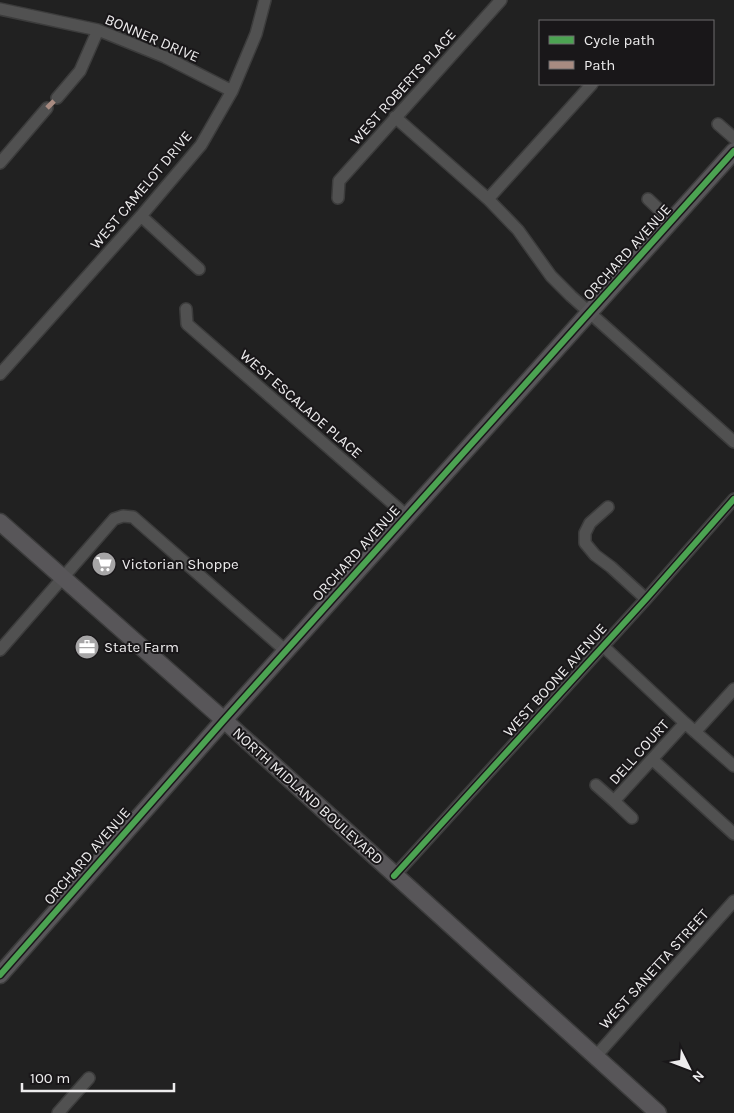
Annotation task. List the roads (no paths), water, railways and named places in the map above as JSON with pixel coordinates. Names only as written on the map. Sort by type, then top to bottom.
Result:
[{"type":"street","name":"WEST CAMELOT DRIVE","points":[[0,374],[141,216],[201,145],[232,91],[256,34],[265,0]]},
{"type":"street","name":"WEST ROBERTS PLACE","points":[[338,198],[339,181],[501,0]]},
{"type":"street","name":"BONNER DRIVE","points":[[0,9],[98,30],[165,57],[232,91]]},
{"type":"street","points":[[57,98],[80,71],[98,30]]},
{"type":"street","points":[[488,199],[591,85]]},
{"type":"street","points":[[0,163],[47,108]]},
{"type":"street","points":[[395,117],[488,199],[518,230],[551,276],[734,442]]},
{"type":"street","points":[[718,124],[734,138]]},
{"type":"street","name":"ORCHARD AVENUE","points":[[0,975],[224,720],[734,151]]},
{"type":"street","points":[[648,200],[671,221]]},
{"type":"street","points":[[141,216],[199,269]]},
{"type":"street","name":"WEST ESCALADE PLACE","points":[[186,309],[186,324],[407,516]]},
{"type":"street","name":"WEST BOONE AVENUE","points":[[394,876],[646,599],[734,499]]},
{"type":"street","points":[[608,507],[590,523],[585,533],[585,543],[595,555],[646,599]]},
{"type":"street","points":[[0,650],[114,519],[123,516],[133,517],[286,651]]},
{"type":"street","name":"NORTH MIDLAND BOULEVARD","points":[[0,522],[224,720],[394,876],[658,1113]]},
{"type":"street","points":[[603,646],[734,766]]},
{"type":"street","points":[[695,732],[734,689]]},
{"type":"street","name":"DELL COURT","points":[[614,801],[685,723]]},
{"type":"street","points":[[653,760],[734,834]]},
{"type":"street","name":"DELL COURT","points":[[596,785],[632,818]]},
{"type":"street","name":"WEST SANETTA STREET","points":[[596,1056],[734,901]]},
{"type":"street","points":[[58,1113],[89,1078]]},
{"type":"place","name":"Victorian Shoppe","points":[[104,564]]},
{"type":"place","name":"State Farm","points":[[87,647]]}]
